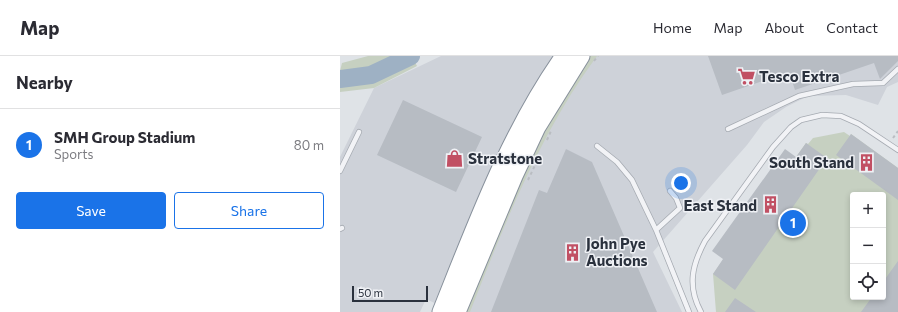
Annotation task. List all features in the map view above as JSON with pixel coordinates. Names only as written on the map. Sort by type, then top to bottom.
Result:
[{"type":"highway","points":[[441,312],[495,179],[527,116],[564,56]]},
{"type":"highway","points":[[458,312],[514,176],[537,127],[586,61]]},
{"type":"lane","points":[[728,129],[799,96],[852,84],[883,83],[898,69]]},
{"type":"lane","points":[[701,312],[694,299],[692,285],[696,257],[705,241],[773,147],[791,127],[802,120],[822,115],[841,116],[860,124],[898,150]]},
{"type":"lane","points":[[340,171],[359,132]]},
{"type":"lane","points":[[597,146],[617,162],[632,180],[656,230],[689,312]]},
{"type":"lane","points":[[656,230],[680,208],[676,198],[670,191]]},
{"type":"path","points":[[586,61],[598,56]]},
{"type":"path","points":[[896,56],[898,60]]},
{"type":"path","points":[[544,145],[554,125]]},
{"type":"path","points":[[526,185],[541,152]]},
{"type":"shaded area","points":[[441,56],[898,56],[898,82],[887,87],[878,105],[846,95],[808,96],[786,107],[764,122],[747,145],[653,252],[682,312],[454,312],[426,299],[420,312],[340,312],[340,157],[374,88]]},
{"type":"green space","points":[[368,56],[412,56],[417,66],[374,88],[340,92],[340,71],[342,63]]},
{"type":"green space","points":[[590,56],[597,56],[577,85],[541,147],[511,212],[470,312],[464,312],[538,140]]},
{"type":"green space","points":[[844,132],[850,136],[851,134],[898,168],[898,312],[716,312],[713,274],[806,143],[808,144],[813,138]]},
{"type":"building","name":"Tesco Extra","points":[[708,56],[898,56],[898,61],[880,79],[874,63],[795,90],[789,72],[722,95]]},
{"type":"building","points":[[403,100],[482,137],[456,192],[377,155]]},
{"type":"building","name":"South Stand","points":[[851,134],[898,168],[898,200],[836,155]]},
{"type":"building","name":"East Stand","points":[[806,143],[827,158],[735,290],[713,274],[723,259],[712,251],[785,149],[796,157]]},
{"type":"building","name":"John Pye Auctions","points":[[566,149],[592,162],[657,312],[491,312],[539,190],[547,193]]},
{"type":"building","points":[[898,261],[898,312],[861,312],[870,300],[886,300],[886,278]]},
{"type":"building","points":[[735,298],[756,312],[725,312]]},
{"type":"waterway","points":[[340,79],[371,75],[411,56]]},
{"type":"place","name":"Tesco Extra","points":[[746,76]]},
{"type":"place","name":"Stratstone","points":[[455,158]]},
{"type":"place","name":"South Stand","points":[[867,162]]},
{"type":"place","name":"East Stand","points":[[770,205]]},
{"type":"place","name":"SMH Group Stadium","points":[[793,223]]},
{"type":"place","name":"John Pye Auctions","points":[[573,252]]}]
